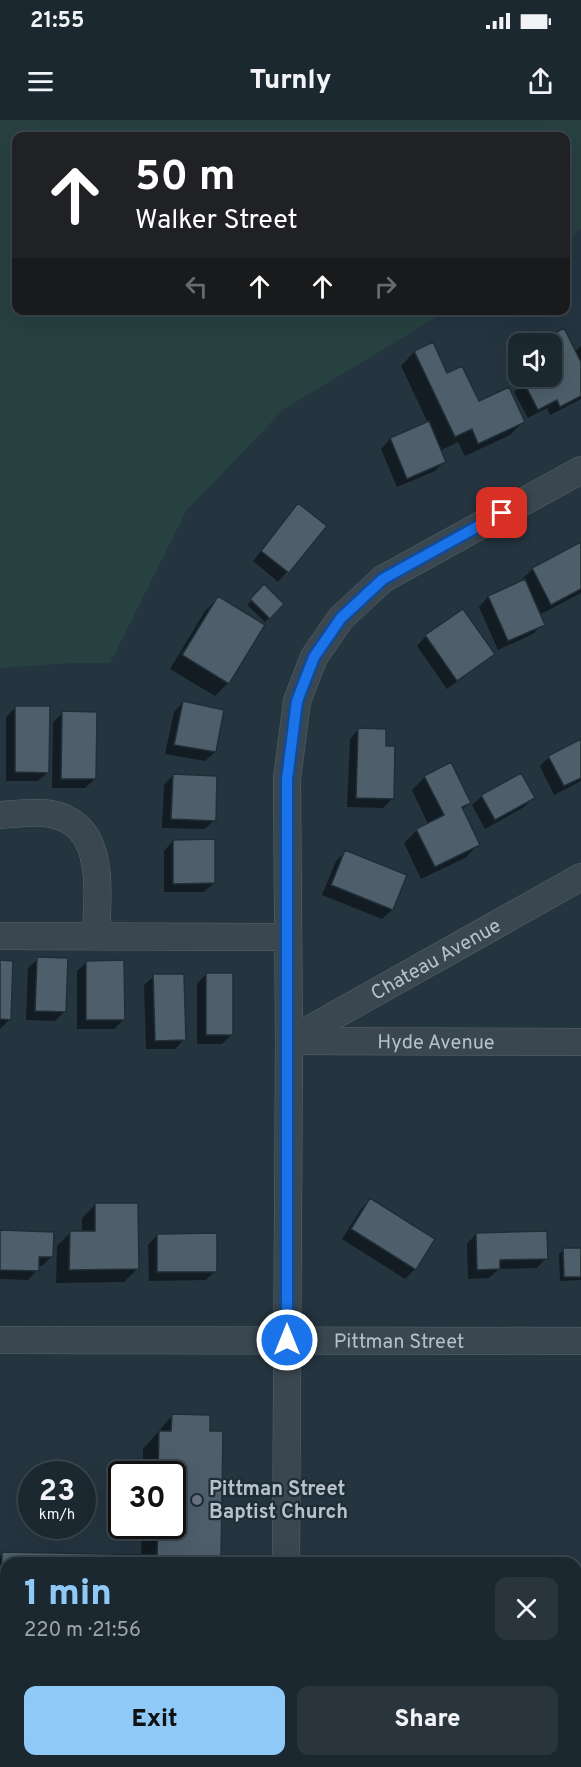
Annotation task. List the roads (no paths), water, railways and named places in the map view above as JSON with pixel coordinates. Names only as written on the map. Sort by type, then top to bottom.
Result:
[{"type":"street","points":[[286,1557],[289,1041],[287,779],[297,701],[314,657],[341,618],[383,579],[581,470]]},
{"type":"street","points":[[0,815],[50,813],[67,820],[84,835],[95,855],[97,869],[96,936]]},
{"type":"street","name":"Chateau Avenue","points":[[289,1041],[581,877]]},
{"type":"street","points":[[0,936],[288,938]]},
{"type":"street","name":"Hyde Avenue","points":[[289,1041],[581,1042]]},
{"type":"street","name":"Pittman Street","points":[[0,1340],[581,1341]]},
{"type":"place","name":"Pittman Street Baptist Church","points":[[197,1500]]}]
